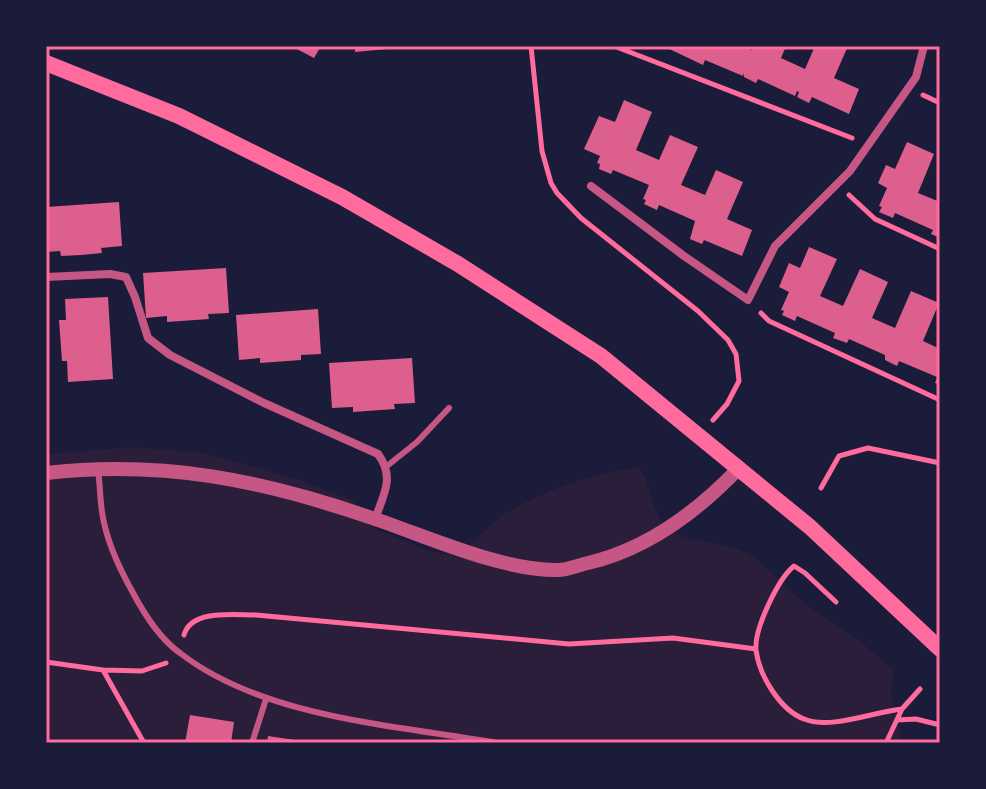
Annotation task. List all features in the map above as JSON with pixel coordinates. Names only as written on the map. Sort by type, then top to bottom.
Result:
[{"type":"main road","points":[[46,63],[179,116],[355,204],[458,264],[601,356],[810,527],[940,649]]},
{"type":"street","points":[[591,186],[748,300],[775,246],[850,171],[916,77],[924,46]]},
{"type":"street","points":[[46,277],[110,274],[126,277],[148,338],[170,355],[264,403],[378,454],[387,466],[388,481],[375,519]]},
{"type":"street","points":[[46,473],[157,469],[224,476],[317,499],[515,565],[559,570],[604,559],[674,526],[707,501],[739,468]]},
{"type":"lane","points":[[387,466],[417,442],[449,408]]},
{"type":"lane","points":[[98,470],[102,514],[116,562],[142,608],[177,652],[222,681],[266,699],[324,713],[497,743]]},
{"type":"lane","points":[[252,743],[266,699]]},
{"type":"path","points":[[531,46],[542,151],[557,193],[581,218],[698,311],[728,340],[736,354],[739,381],[735,391],[699,436]]},
{"type":"path","points":[[614,46],[867,145]]},
{"type":"path","points":[[836,185],[875,219],[940,249]]},
{"type":"path","points":[[748,300],[769,321],[940,400]]},
{"type":"path","points":[[821,488],[839,456],[868,448],[940,463]]},
{"type":"path","points":[[836,602],[805,573],[791,567],[782,577],[761,621],[756,649],[768,685],[791,713],[822,723],[902,709]]},
{"type":"path","points":[[46,662],[103,670],[142,671],[167,663],[177,652],[186,628],[195,619],[225,615],[256,615],[569,644],[673,638],[756,649]]},
{"type":"path","points":[[103,670],[144,743]]},
{"type":"path","points":[[886,743],[902,709],[920,689]]},
{"type":"path","points":[[897,720],[916,719],[940,725]]},
{"type":"shaded area","points":[[134,447],[204,453],[300,480],[354,501],[358,516],[374,528],[416,546],[448,554],[472,543],[507,512],[539,496],[589,477],[640,468],[659,516],[668,528],[686,537],[750,555],[799,598],[863,644],[894,671],[891,693],[903,743],[46,743],[46,454]]},
{"type":"building","points":[[291,46],[321,46],[314,58]]},
{"type":"building","points":[[355,46],[398,46],[398,48],[355,52]]},
{"type":"building","points":[[663,46],[742,46],[752,50],[754,46],[786,46],[781,58],[805,69],[815,46],[848,46],[834,78],[859,89],[849,114],[812,97],[809,103],[797,97],[797,91],[795,96],[758,79],[756,83],[744,77],[744,73],[743,76],[705,60],[703,65]]},
{"type":"building","points":[[624,100],[652,112],[636,150],[659,160],[670,135],[698,147],[681,185],[705,195],[716,170],[743,182],[727,219],[752,230],[742,256],[704,240],[702,244],[690,239],[695,221],[659,205],[657,210],[644,204],[649,185],[613,170],[611,174],[599,169],[600,164],[597,163],[600,156],[584,149],[599,116],[615,122]]},
{"type":"building","points":[[907,142],[934,154],[918,193],[940,202],[940,238],[931,234],[933,230],[895,213],[893,218],[879,212],[887,188],[878,183],[886,165],[895,169]]},
{"type":"building","points":[[119,202],[122,246],[101,248],[102,253],[81,255],[61,256],[60,251],[46,252],[46,207]]},
{"type":"building","points":[[809,247],[837,259],[820,296],[843,306],[860,269],[888,282],[872,318],[895,328],[911,291],[939,303],[923,341],[940,349],[940,385],[935,383],[937,377],[899,361],[897,366],[885,360],[885,355],[849,339],[847,343],[833,338],[835,333],[797,316],[795,321],[782,315],[784,311],[781,310],[789,292],[779,287],[789,263],[800,268]]},
{"type":"building","points":[[226,268],[229,313],[208,314],[209,319],[167,322],[167,316],[146,318],[143,273]]},
{"type":"building","points":[[108,297],[113,379],[68,382],[67,361],[62,361],[59,320],[66,320],[65,299]]},
{"type":"building","points":[[318,309],[321,354],[301,355],[301,360],[260,363],[260,358],[239,360],[236,315]]},
{"type":"building","points":[[412,358],[415,403],[394,404],[395,409],[353,412],[353,407],[332,408],[329,363]]},
{"type":"building","points":[[190,715],[234,722],[231,743],[185,743]]},
{"type":"building","points":[[268,736],[295,740],[295,743],[267,743]]}]
